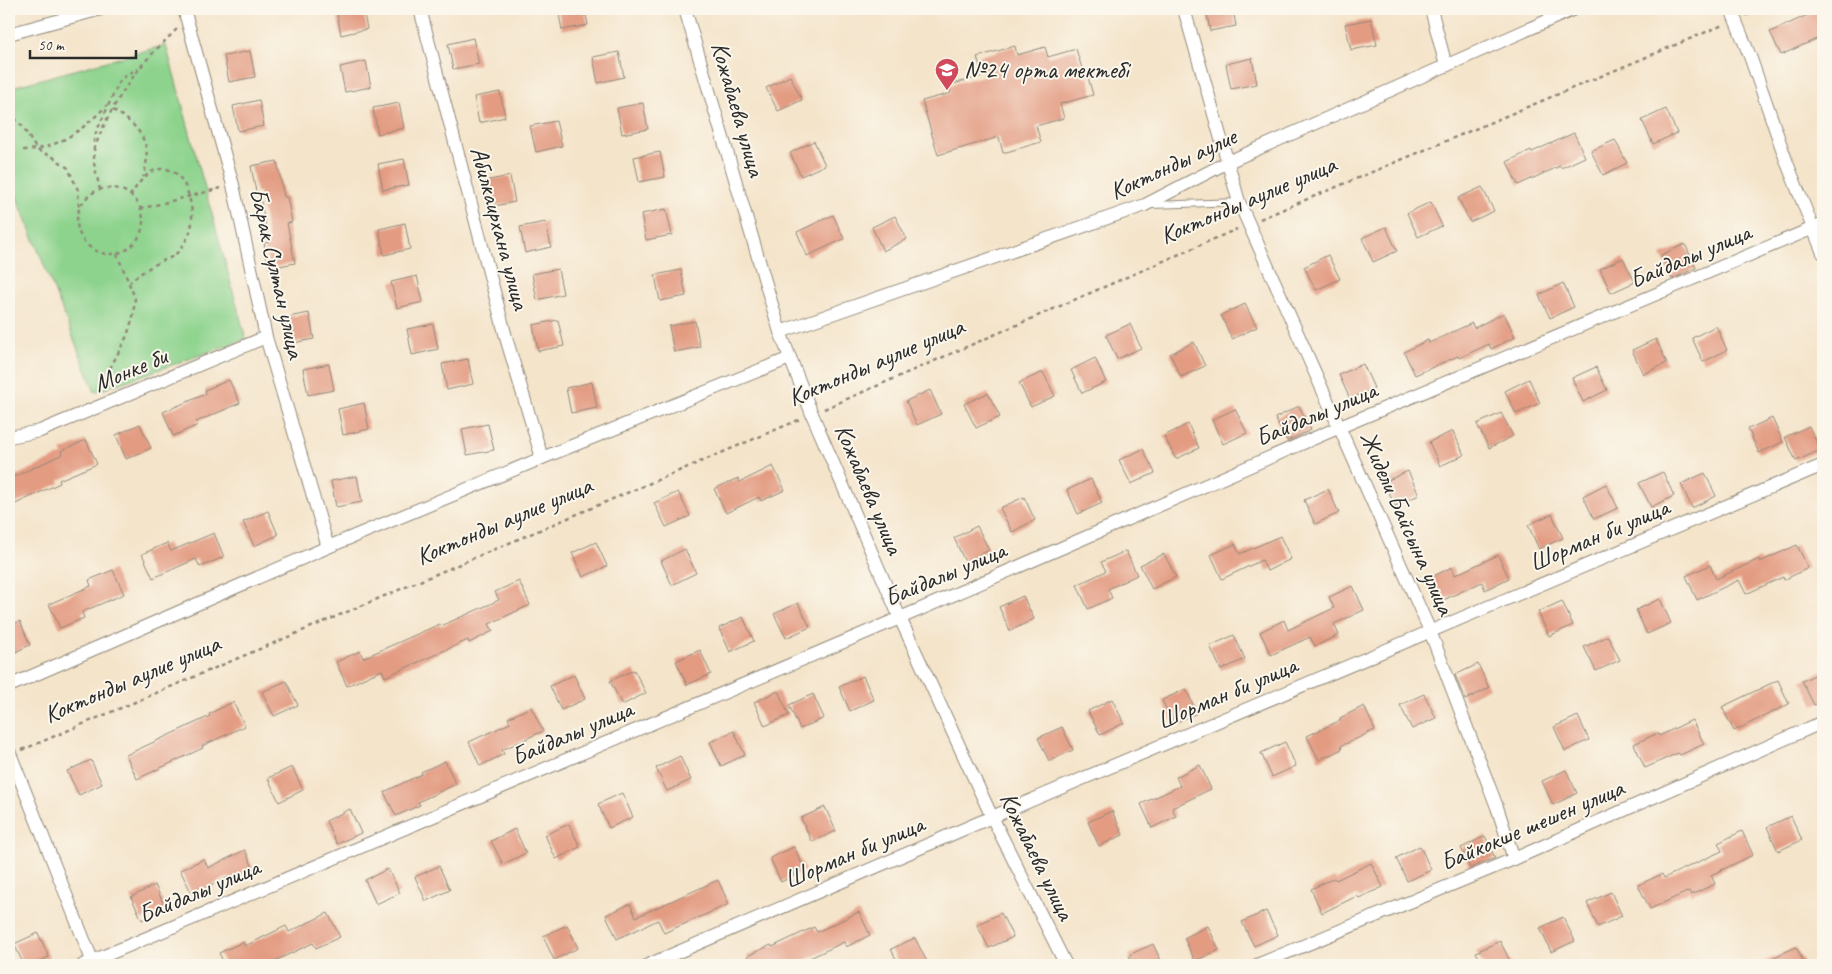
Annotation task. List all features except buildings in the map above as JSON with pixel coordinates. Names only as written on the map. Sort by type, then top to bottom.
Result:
[{"type":"street","points":[[9,34],[101,9]]},
{"type":"street","name":"Абилкаирхана улица","points":[[420,9],[507,341],[542,458]]},
{"type":"street","name":"Кожабаева улица","points":[[684,9],[780,332],[812,414],[900,618],[992,817],[1066,965]]},
{"type":"street","name":"Жидели Байсына улица","points":[[1184,9],[1239,202],[1250,223],[1430,631],[1497,807],[1514,859]]},
{"type":"street","points":[[1431,9],[1446,66]]},
{"type":"street","name":"Коктонды аулие","points":[[780,332],[1144,205],[1228,162],[1574,9]]},
{"type":"street","name":"Барак Султан улица","points":[[185,14],[233,185],[266,337],[328,547]]},
{"type":"street","points":[[1733,14],[1787,163],[1818,226],[1823,253]]},
{"type":"street","name":"Байдалы улица","points":[[90,964],[900,618],[1340,427],[1818,226]]},
{"type":"street","name":"Монке би","points":[[9,437],[40,431],[266,337]]},
{"type":"street","name":"Коктонды аулие улица","points":[[9,686],[328,547],[790,358]]},
{"type":"street","name":"Шорман би улица","points":[[648,965],[1823,465]]},
{"type":"street","name":"Байкокше шешен улица","points":[[1257,965],[1514,859],[1823,722]]},
{"type":"street","points":[[10,753],[90,964]]},
{"type":"lane","points":[[1144,205],[1239,202]]},
{"type":"path","name":"Коктонды аулие улица","points":[[10,753],[812,414],[1733,14],[1762,9]]},
{"type":"path","points":[[94,150],[100,131],[139,69],[185,14]]},
{"type":"path","points":[[100,190],[94,163],[94,137],[119,82],[127,74],[139,69]]},
{"type":"path","points":[[23,150],[37,150],[65,139],[90,122],[108,104]]},
{"type":"path","points":[[112,110],[133,125],[145,141],[147,166],[143,178],[130,196]]},
{"type":"path","points":[[9,112],[22,126],[37,150],[53,157],[68,168],[78,190],[79,211],[77,222],[79,233],[84,242],[92,249],[102,253],[117,253],[131,247],[138,239],[142,229],[143,219],[140,209],[134,199],[125,192],[114,189],[100,190],[84,201],[79,211]]},
{"type":"path","points":[[130,282],[140,272],[172,258],[181,249],[190,234],[192,218],[189,197],[181,178],[175,171],[167,168],[153,171],[143,178]]},
{"type":"path","points":[[140,209],[233,185]]},
{"type":"path","points":[[106,405],[104,380],[127,336],[133,317],[135,298],[117,253]]},
{"type":"green space","points":[[166,45],[246,339],[95,392],[9,178],[9,88]]},
{"type":"place","name":"№24 орта мектебі","points":[[947,91]]}]
